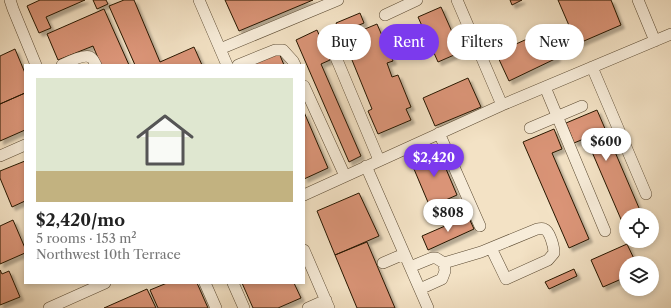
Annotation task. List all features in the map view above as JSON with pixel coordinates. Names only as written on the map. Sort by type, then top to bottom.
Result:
[{"type":"street","points":[[10,0],[36,64]]},
{"type":"street","points":[[200,0],[227,64]]},
{"type":"street","points":[[220,49],[338,0]]},
{"type":"street","points":[[385,15],[417,0]]},
{"type":"street","points":[[457,0],[502,105]]},
{"type":"street","points":[[638,0],[655,41]]},
{"type":"street","points":[[305,195],[502,105],[655,41],[670,38]]},
{"type":"street","points":[[240,64],[275,50],[283,50],[293,61],[294,64]]},
{"type":"street","points":[[65,64],[87,56],[92,58],[95,64]]},
{"type":"street","points":[[337,60],[379,160]]},
{"type":"street","points":[[592,67],[646,194]]},
{"type":"street","points":[[544,87],[605,231]]},
{"type":"street","points":[[305,88],[345,176]]},
{"type":"street","points":[[530,128],[582,106]]},
{"type":"street","points":[[439,133],[480,226]]},
{"type":"street","points":[[0,156],[24,145]]},
{"type":"street","points":[[366,166],[420,289],[426,307]]},
{"type":"street","points":[[410,267],[432,258],[436,258],[444,263],[481,252],[537,229],[543,228],[548,233],[554,247],[554,253],[548,260],[506,279],[491,248]]},
{"type":"street","points":[[305,252],[328,304],[308,308]]},
{"type":"street","points":[[383,263],[404,254]]},
{"type":"street","points":[[420,289],[442,279],[445,272],[444,263]]},
{"type":"street","points":[[49,308],[66,305],[103,284]]},
{"type":"street","points":[[205,284],[216,308]]},
{"type":"street","points":[[233,284],[244,308]]},
{"type":"building","points":[[40,0],[85,0],[46,17],[51,28],[39,33],[27,6]]},
{"type":"building","points":[[93,0],[106,0],[108,4],[97,9]]},
{"type":"building","points":[[124,0],[134,0],[160,62],[194,47],[202,64],[135,64],[109,6]]},
{"type":"building","points":[[225,0],[313,0],[239,31]]},
{"type":"building","points":[[510,0],[522,0],[512,5]]},
{"type":"building","points":[[558,0],[611,0],[621,25],[584,41],[584,24],[568,24]]},
{"type":"building","points":[[441,7],[449,24],[447,24],[447,58],[438,62],[437,60],[439,60],[439,24],[421,24],[418,17]]},
{"type":"building","points":[[104,9],[129,64],[101,64],[93,46],[58,60],[47,34]]},
{"type":"building","points":[[360,13],[364,23],[336,24]]},
{"type":"building","points":[[377,24],[379,29],[379,60],[393,60],[387,63],[392,77],[398,75],[411,107],[406,109],[411,120],[378,134],[368,111],[372,109],[352,60],[371,60],[371,26]]},
{"type":"building","points":[[317,30],[317,60],[330,60],[321,64],[361,156],[349,162],[296,40]]},
{"type":"building","points":[[525,40],[525,60],[553,60],[509,81],[499,60],[517,60],[517,44]]},
{"type":"building","points":[[15,49],[24,71],[24,93],[0,104],[0,56]]},
{"type":"building","points":[[279,53],[284,64],[254,64]]},
{"type":"building","points":[[468,78],[481,107],[435,126],[423,98]]},
{"type":"building","points":[[24,93],[24,130],[0,141],[0,104]]},
{"type":"building","points":[[597,110],[639,208],[619,208],[619,215],[586,138],[574,143],[566,123]]},
{"type":"building","points":[[305,114],[328,168],[305,179]]},
{"type":"building","points":[[554,129],[562,149],[552,153],[589,239],[569,248],[523,142]]},
{"type":"building","points":[[438,150],[457,195],[430,207],[411,162]]},
{"type":"building","points":[[24,161],[24,201],[12,207],[0,178],[0,171]]},
{"type":"building","points":[[359,193],[379,236],[335,255],[317,211]]},
{"type":"building","points":[[468,216],[474,229],[428,250],[422,236]]},
{"type":"building","points":[[13,220],[24,246],[24,253],[0,264],[0,226]]},
{"type":"building","points":[[367,242],[395,308],[357,308],[335,255]]},
{"type":"building","points":[[619,248],[629,248],[633,256],[619,256],[619,280],[603,287],[591,260]]},
{"type":"building","points":[[574,269],[577,276],[549,289],[545,282]]},
{"type":"building","points":[[0,270],[2,274],[9,271],[20,297],[0,305]]},
{"type":"building","points":[[165,284],[197,284],[208,308],[158,308],[150,290]]},
{"type":"building","points":[[242,284],[294,284],[301,298],[278,308],[253,308]]},
{"type":"building","points":[[147,289],[156,308],[104,308]]}]
